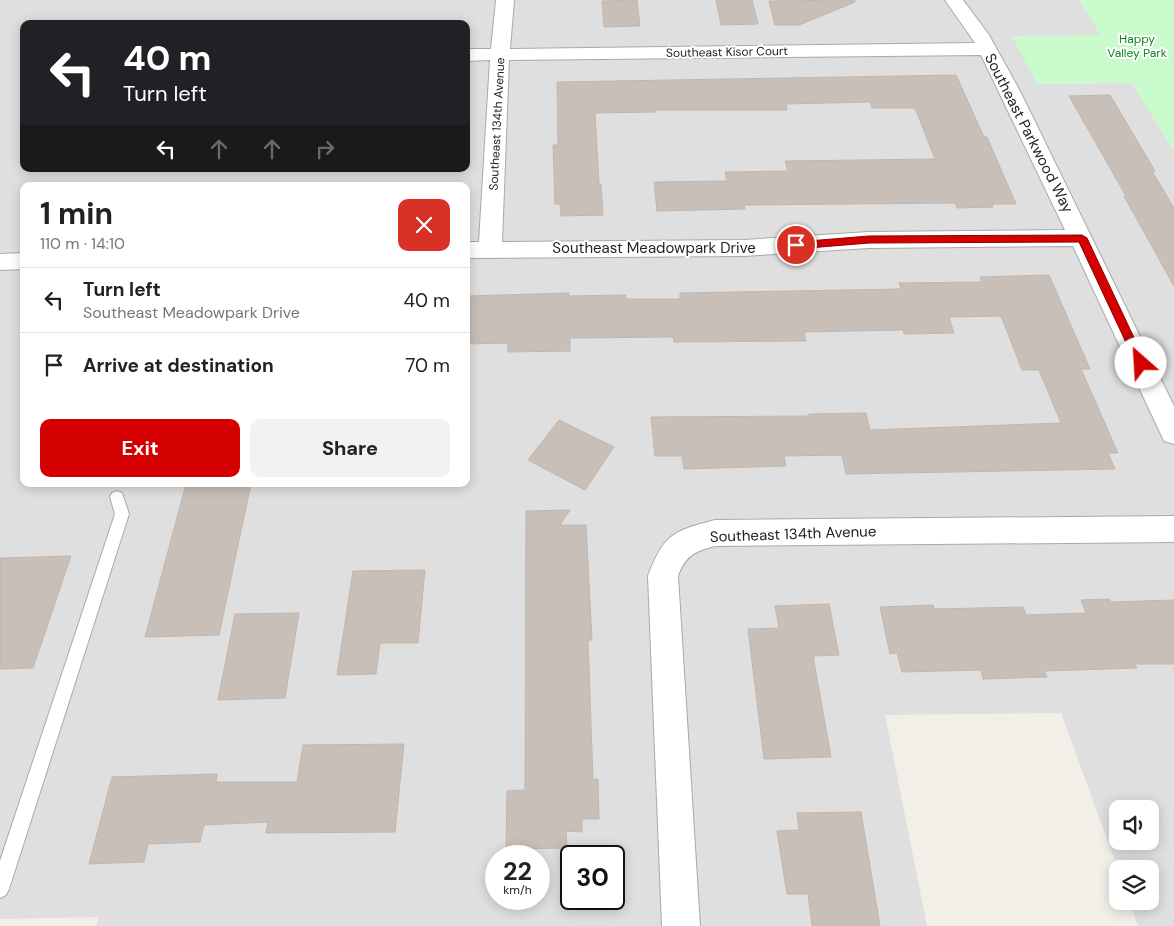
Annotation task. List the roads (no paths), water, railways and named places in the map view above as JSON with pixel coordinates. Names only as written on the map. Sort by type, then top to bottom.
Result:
[{"type":"street","name":"Southeast 134th Avenue","points":[[490,249],[500,54],[505,0]]},
{"type":"street","name":"Southeast Parkwood Way","points":[[954,0],[970,20],[987,49],[1082,238],[1174,433]]},
{"type":"street","name":"Southeast Kisor Court","points":[[470,55],[987,49]]},
{"type":"street","name":"Southeast Meadowpark Drive","points":[[470,250],[743,248],[869,240],[1082,238]]},
{"type":"street","points":[[0,262],[20,261]]},
{"type":"street","name":"Southeast 134th Avenue","points":[[681,926],[663,576],[670,555],[676,548],[687,540],[715,534],[1174,529]]},
{"type":"lane","points":[[0,889],[122,514],[117,497]]},
{"type":"park label","name":"Happy Valley Park","points":[[1137,46]]}]
